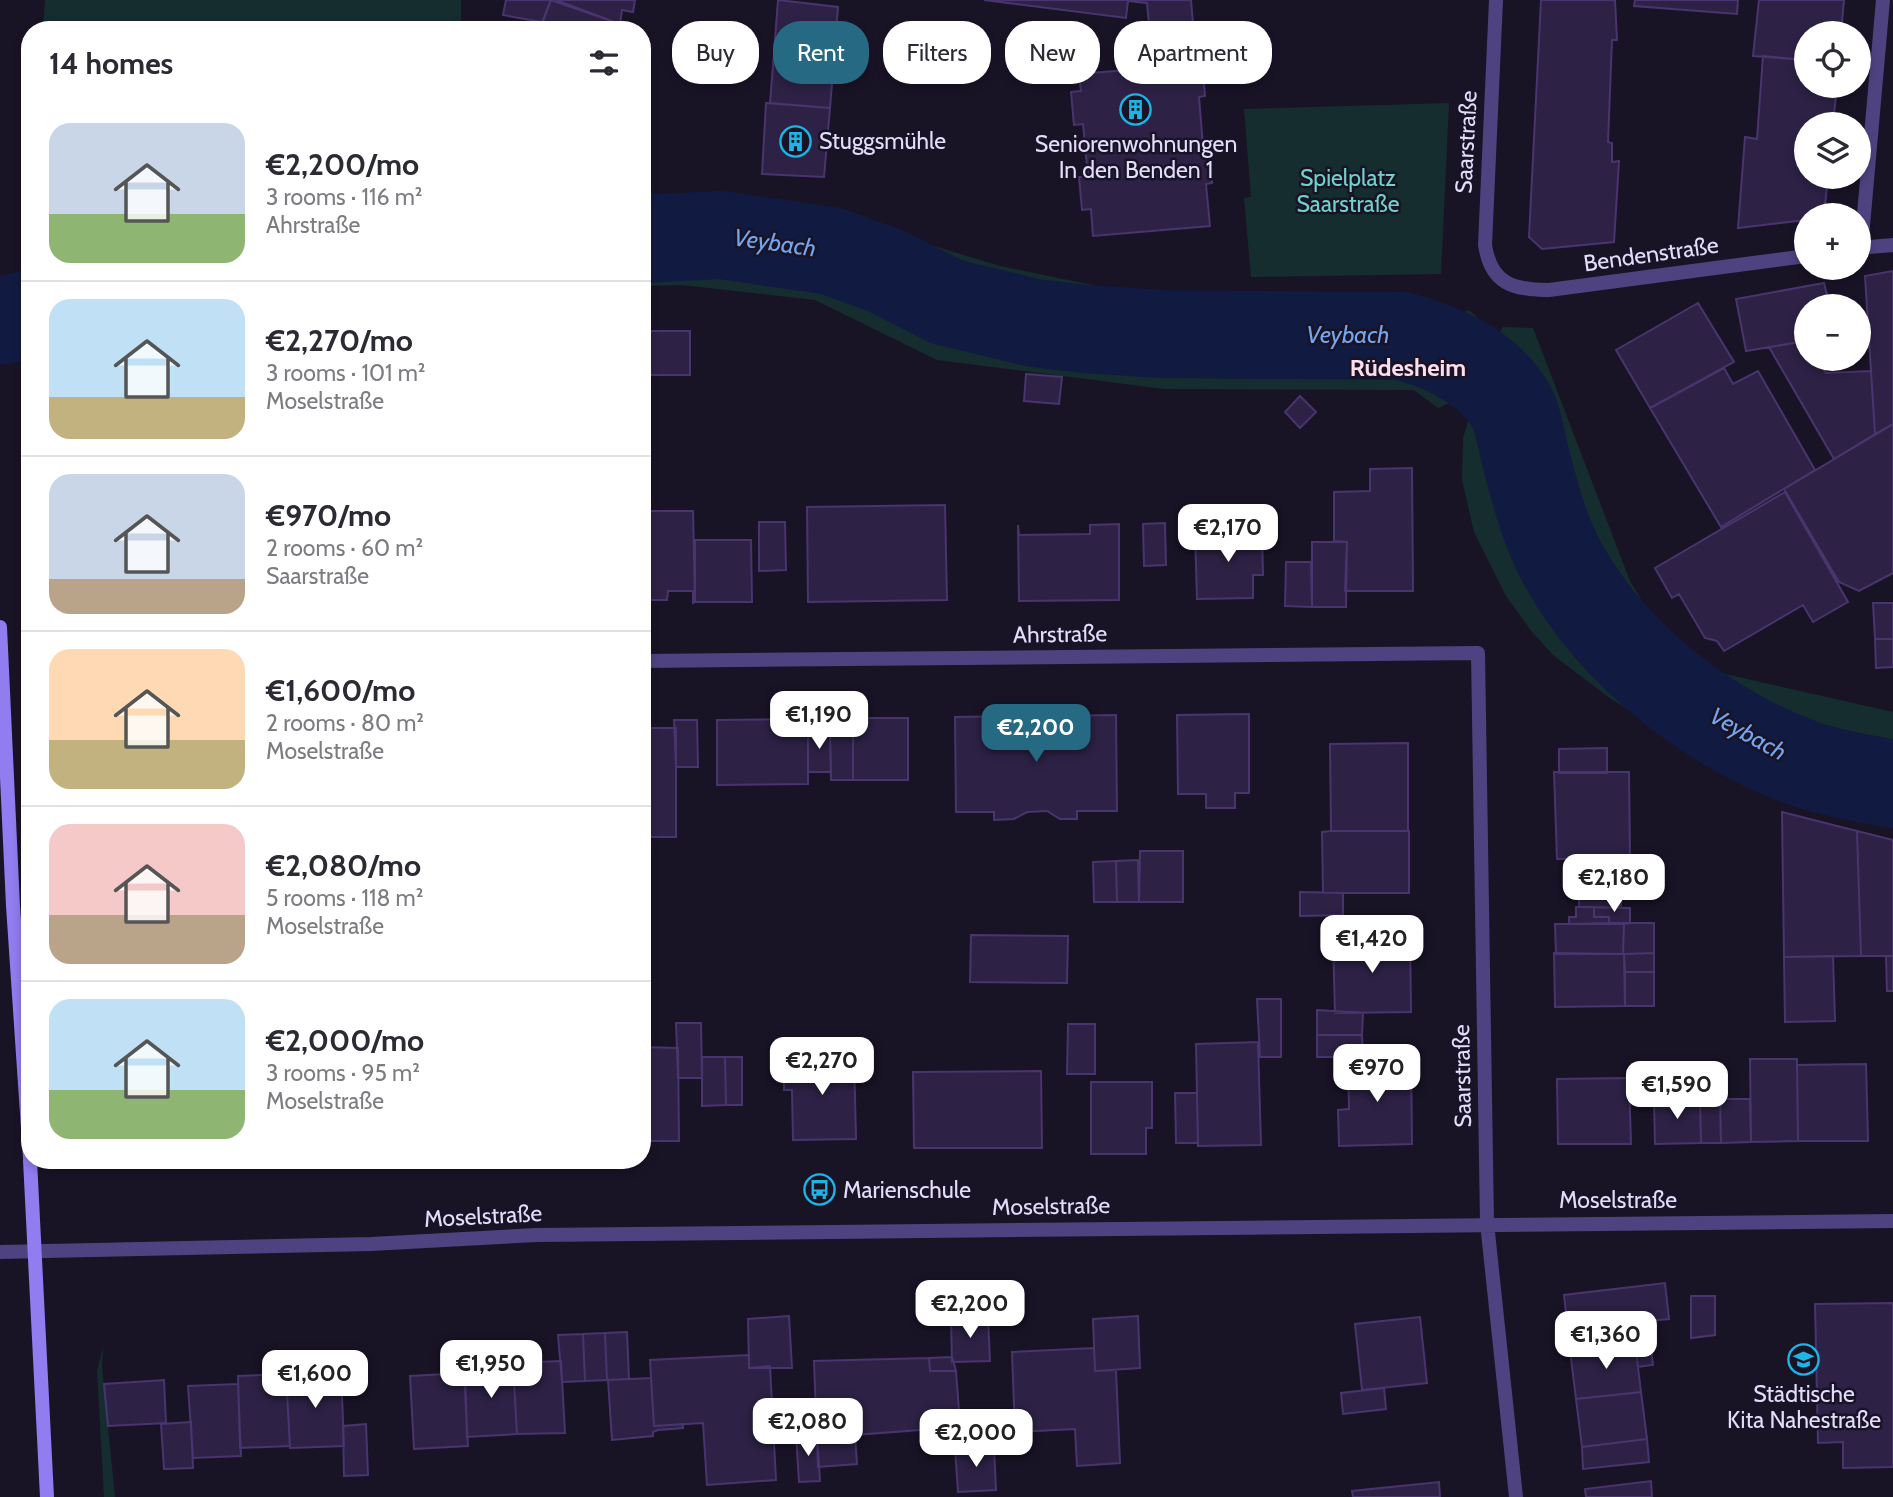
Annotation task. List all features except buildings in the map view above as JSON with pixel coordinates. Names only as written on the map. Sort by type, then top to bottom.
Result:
[{"type":"main road","points":[[0,627],[13,919],[21,1032]]},
{"type":"main road","points":[[31,1169],[47,1497]]},
{"type":"street","name":"Saarstraße","points":[[1496,0],[1485,246],[1488,263],[1503,281]]},
{"type":"street","points":[[1864,203],[1883,0]]},
{"type":"street","points":[[1871,247],[1893,245]]},
{"type":"street","name":"Bendenstraße","points":[[1503,281],[1528,290],[1549,290],[1794,258]]},
{"type":"street","name":"Saarstraße","points":[[1478,653],[1487,1223],[1516,1497]]},
{"type":"street","name":"Ahrstraße","points":[[651,661],[1478,653]]},
{"type":"street","name":"Moselstraße","points":[[0,1252],[371,1244],[536,1235],[1487,1223],[1893,1221]]},
{"type":"green space","points":[[45,0],[461,0],[461,21],[44,21]]},
{"type":"green space","name":"Spielplatz Saarstraße","points":[[1449,103],[1441,274],[1251,277],[1244,198],[1251,197],[1244,109]]},
{"type":"green space","points":[[651,194],[721,194],[832,208],[921,242],[1000,266],[1155,298],[1363,293],[1459,314],[1469,310],[1477,317],[1477,325],[1454,401],[1438,408],[1414,390],[1164,389],[937,360],[815,300],[682,285],[651,286]]},
{"type":"green space","points":[[1503,327],[1533,328],[1630,581],[1653,619],[1721,673],[1893,712],[1893,822],[1777,792],[1737,778],[1611,699],[1553,655],[1533,633],[1506,596],[1474,532],[1462,480],[1463,438],[1491,346]]},
{"type":"green space","points":[[103,1347],[102,1367],[115,1497],[104,1497],[97,1371]]},
{"type":"waterway","name":"Veybach","points":[[651,239],[721,235],[831,251],[886,271],[947,302],[1035,323],[1162,334],[1402,336],[1432,345],[1475,368],[1487,377],[1508,401],[1516,419],[1540,510],[1557,553],[1585,599],[1609,630],[1637,659],[1667,686],[1700,710],[1769,749],[1805,764],[1893,784]]},
{"type":"waterway","name":"Veybach","points":[[0,321],[21,316]]},
{"type":"place","name":"Seniorenwohnungen In den Benden 1","points":[[1136,110]]},
{"type":"place","name":"Stuggsmühle","points":[[796,141]]},
{"type":"place","name":"Marienschule","points":[[820,1190]]},
{"type":"place","name":"Städtische Kita Nahestraße","points":[[1804,1360]]},
{"type":"district","name":"Rüdesheim","points":[[1408,368]]}]
